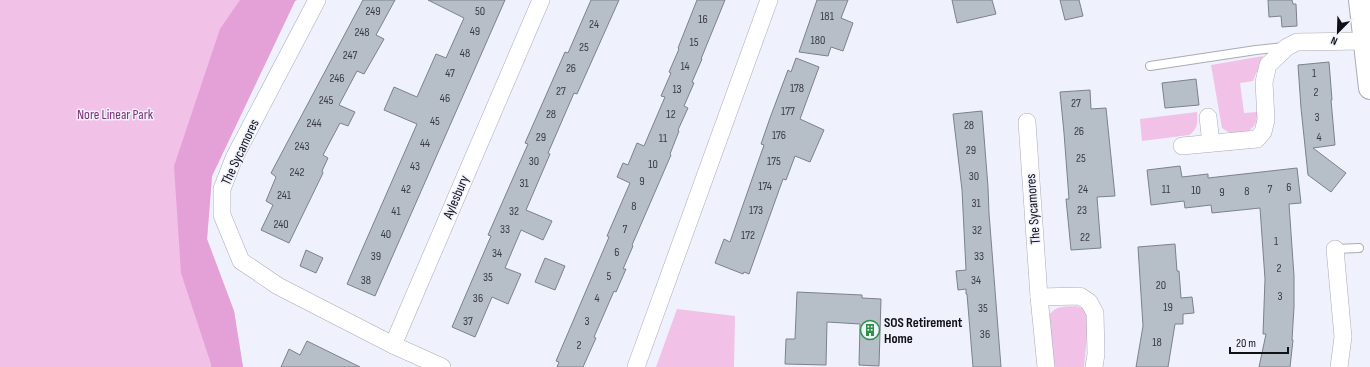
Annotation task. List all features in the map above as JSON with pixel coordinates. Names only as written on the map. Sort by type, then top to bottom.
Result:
[{"type":"main road","points":[[1360,0],[1370,88]]},
{"type":"street","name":"The Sycamores","points":[[317,0],[234,158],[222,189],[222,215],[241,261],[278,286],[393,345]]},
{"type":"street","name":"Aylesbury","points":[[393,345],[541,0]]},
{"type":"street","points":[[636,367],[769,0]]},
{"type":"street","points":[[1182,146],[1211,142],[1257,139],[1263,132],[1266,120],[1264,82],[1268,65],[1286,46],[1297,42],[1365,41]]},
{"type":"street","points":[[1208,117],[1211,142]]},
{"type":"street","name":"The Sycamores","points":[[1027,122],[1039,297],[1046,367]]},
{"type":"street","points":[[1335,249],[1343,337],[1339,367]]},
{"type":"street","points":[[1039,297],[1080,296],[1089,302],[1095,313],[1096,354],[1094,367]]},
{"type":"street","points":[[393,345],[442,367]]},
{"type":"lane","points":[[1150,66],[1286,46]]},
{"type":"lane","points":[[1335,249],[1358,248]]},
{"type":"green space","name":"Nore Linear Park","points":[[0,0],[297,0],[295,1],[212,176],[207,239],[234,311],[243,367],[0,367]]},
{"type":"green space","points":[[1263,56],[1253,81],[1240,83],[1244,113],[1257,112],[1257,119],[1251,129],[1246,132],[1234,134],[1228,132],[1222,128],[1211,65]]},
{"type":"green space","points":[[1197,112],[1197,125],[1189,135],[1142,141],[1140,119]]},
{"type":"green space","points":[[1076,306],[1084,309],[1089,316],[1084,367],[1053,367],[1048,317],[1054,310]]},
{"type":"green space","points":[[677,309],[735,316],[734,367],[656,367]]},
{"type":"shaded area","points":[[240,0],[297,0],[295,1],[212,176],[207,239],[234,311],[243,367],[211,367],[181,273],[174,166],[220,29]]},
{"type":"building","points":[[363,0],[395,0],[376,35],[384,39],[364,74],[357,71],[339,105],[355,112],[348,126],[340,123],[323,155],[328,158],[322,171],[323,173],[289,243],[261,230],[273,205],[266,201],[276,177],[271,173]]},
{"type":"building","points":[[428,0],[505,0],[375,296],[347,284],[417,124],[384,110],[394,87],[417,97],[436,54],[446,58],[464,18]]},
{"type":"building","points":[[591,0],[619,0],[577,94],[574,93],[548,153],[550,154],[526,210],[552,221],[543,240],[521,230],[505,268],[521,274],[508,304],[492,297],[475,337],[452,327],[491,236],[488,235],[528,144],[525,143],[565,52],[568,53]]},
{"type":"building","points":[[697,0],[725,0],[692,82],[694,83],[684,106],[688,108],[678,130],[679,131],[670,154],[671,155],[632,245],[633,246],[623,269],[626,269],[616,292],[614,291],[583,367],[557,367],[559,362],[556,361],[609,237],[607,236],[630,183],[617,177],[623,163],[628,165],[637,143],[644,146],[665,97],[661,96],[671,73],[669,72]]},
{"type":"building","points":[[817,0],[848,0],[841,18],[853,23],[843,51],[831,47],[828,56],[799,52]]},
{"type":"building","points":[[952,0],[992,0],[996,14],[957,23]]},
{"type":"building","points":[[1060,0],[1079,0],[1083,16],[1065,20]]},
{"type":"building","points":[[1268,0],[1292,0],[1293,4],[1296,4],[1297,26],[1282,27],[1281,16],[1269,17]]},
{"type":"building","points":[[796,58],[819,67],[800,119],[824,130],[810,162],[795,156],[786,180],[783,179],[749,274],[744,272],[743,274],[715,263],[724,239],[730,242],[764,145],[761,144],[770,118],[788,70],[791,72]]},
{"type":"building","points":[[1329,62],[1335,145],[1313,148],[1346,173],[1331,192],[1308,175],[1298,65]]},
{"type":"building","points":[[1196,79],[1199,105],[1165,108],[1162,83]]},
{"type":"building","points":[[1090,90],[1091,109],[1106,108],[1115,196],[1097,197],[1101,248],[1071,250],[1066,199],[1069,199],[1060,92]]},
{"type":"building","points":[[982,111],[1001,367],[973,367],[967,294],[966,289],[958,290],[956,271],[966,270],[962,190],[953,114]]},
{"type":"building","points":[[1180,166],[1182,177],[1208,174],[1208,178],[1297,168],[1301,203],[1289,204],[1294,276],[1293,340],[1290,367],[1259,367],[1266,334],[1263,334],[1265,279],[1260,208],[1212,213],[1211,205],[1185,208],[1184,201],[1151,205],[1147,170]]},
{"type":"building","points":[[1175,244],[1181,298],[1192,297],[1194,313],[1183,314],[1183,324],[1175,324],[1168,367],[1136,367],[1143,326],[1138,247]]},
{"type":"building","points":[[306,250],[323,258],[316,273],[300,266]]},
{"type":"building","points":[[545,258],[565,266],[555,290],[535,282]]},
{"type":"building","name":"SOS Retirement Home","points":[[797,292],[862,295],[862,298],[881,299],[879,366],[859,365],[860,324],[827,322],[826,365],[785,364],[786,339],[795,339]]},
{"type":"building","points":[[307,341],[360,367],[281,367],[289,349],[300,355]]},
{"type":"place","name":"SOS Retirement Home","points":[[870,330]]}]
